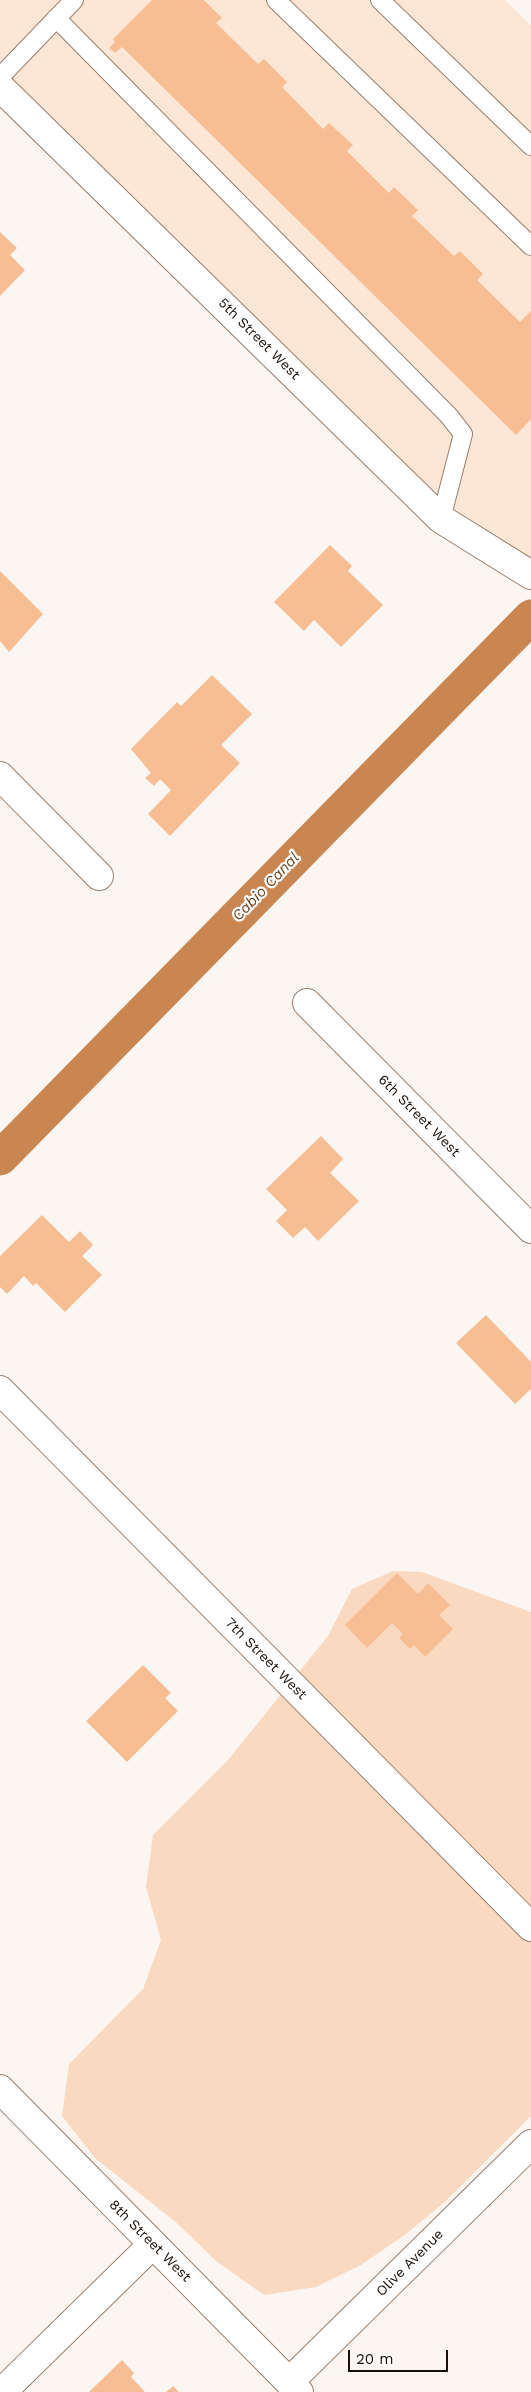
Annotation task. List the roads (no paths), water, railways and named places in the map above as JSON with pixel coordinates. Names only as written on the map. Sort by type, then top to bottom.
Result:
[{"type":"street","name":"5th Street West","points":[[0,86],[441,519],[531,575]]},
{"type":"street","points":[[0,776],[99,876]]},
{"type":"street","name":"6th Street West","points":[[307,1003],[531,1229]]},
{"type":"street","name":"7th Street West","points":[[0,1390],[531,1927]]},
{"type":"street","name":"8th Street West","points":[[0,2089],[294,2387]]},
{"type":"street","name":"Olive Avenue","points":[[294,2387],[531,2144]]},
{"type":"street","points":[[2,2392],[153,2244]]},
{"type":"lane","points":[[0,77],[74,0]]},
{"type":"lane","points":[[276,0],[531,246]]},
{"type":"lane","points":[[380,0],[531,146]]},
{"type":"lane","points":[[56,18],[449,416],[463,434],[441,519]]},
{"type":"waterway","name":"Cabio Canal","points":[[0,1158],[531,617]]}]
